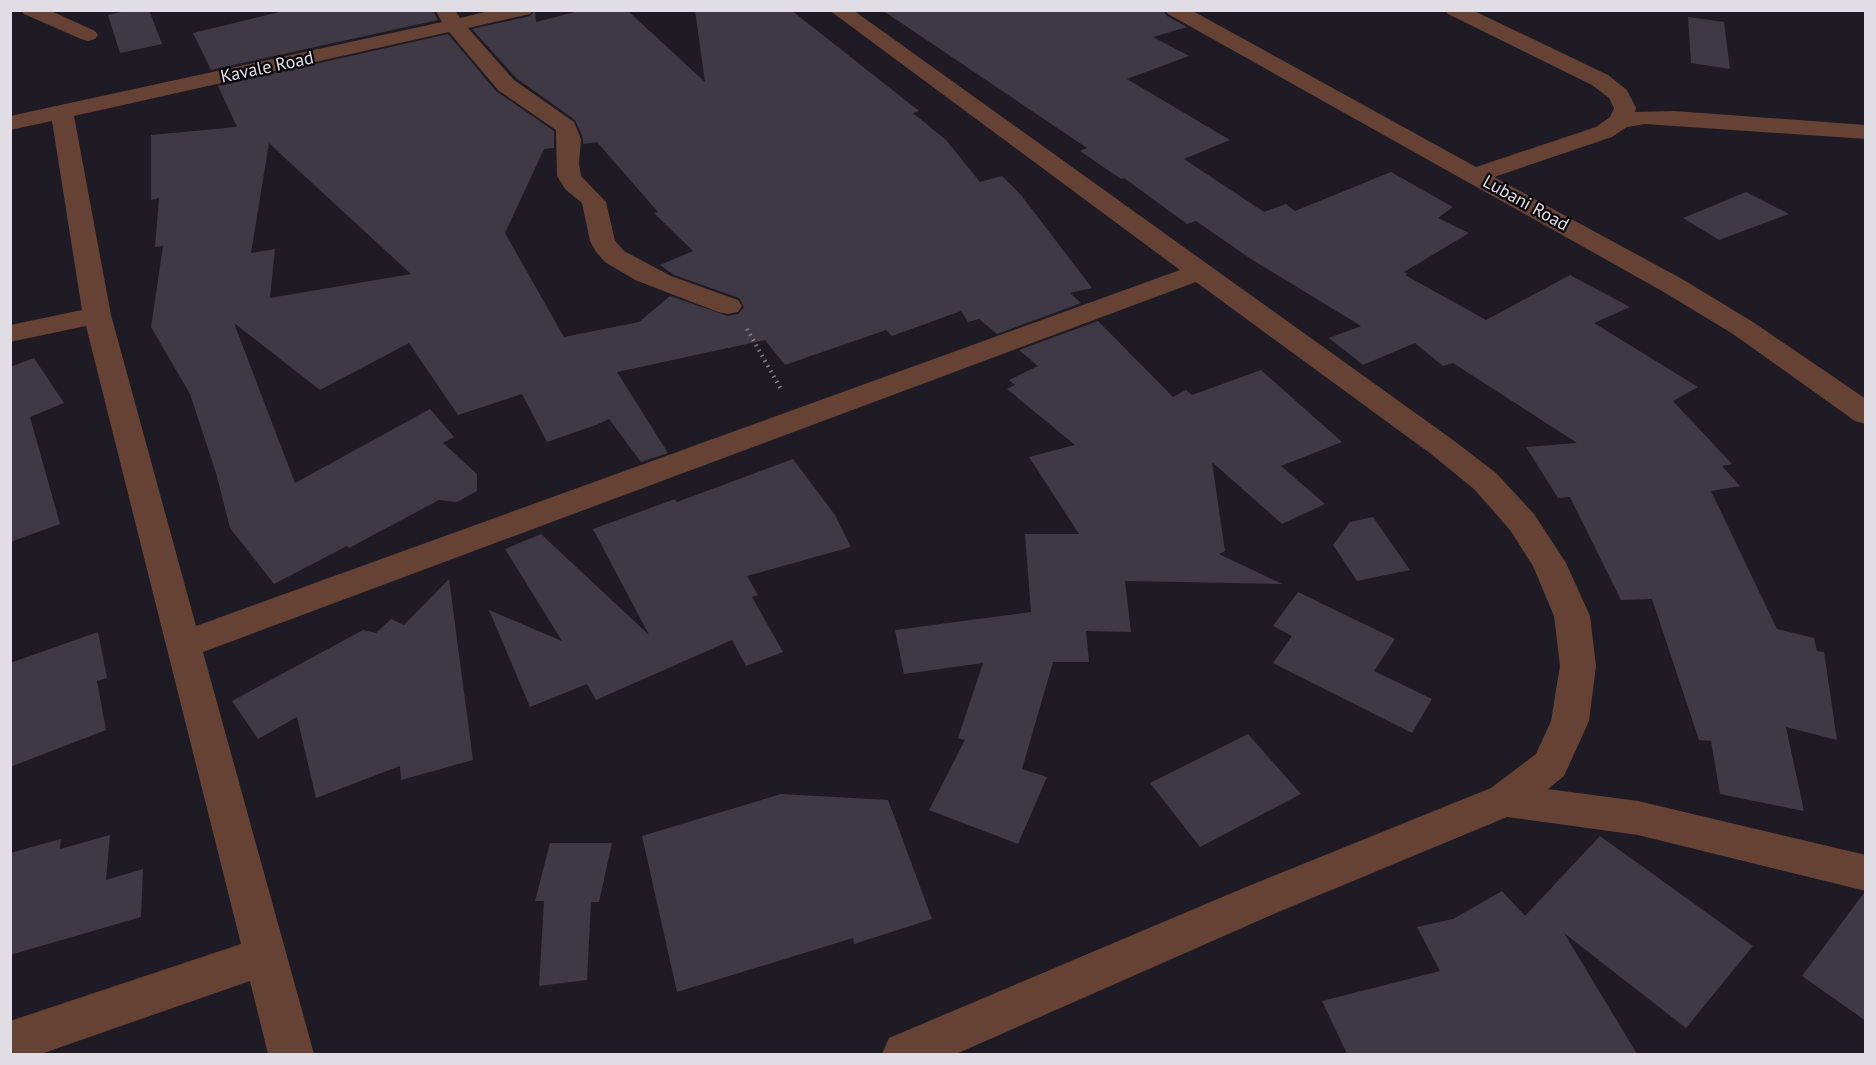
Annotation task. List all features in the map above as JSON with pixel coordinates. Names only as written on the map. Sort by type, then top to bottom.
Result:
[{"type":"street","points":[[31,10],[88,35]]},
{"type":"street","name":"Kavale Road","points":[[10,123],[450,18],[523,10]]},
{"type":"street","points":[[839,10],[1442,447],[1485,482],[1522,522],[1549,563],[1572,616],[1578,666],[1570,721],[1550,765],[1505,800],[1261,900],[905,1054]]},
{"type":"street","name":"Lubani Road","points":[[1175,10],[1713,309],[1866,414]]},
{"type":"street","points":[[1455,10],[1600,80],[1619,95],[1625,108],[1620,121]]},
{"type":"street","points":[[450,18],[506,85],[566,127],[570,136],[568,175],[574,185],[595,203],[599,213],[603,244],[615,257],[634,270],[728,306]]},
{"type":"street","points":[[62,111],[97,315],[291,1054]]},
{"type":"street","points":[[1475,175],[1604,132],[1620,121],[1645,117],[1866,132]]},
{"type":"street","points":[[184,645],[1201,272]]},
{"type":"street","points":[[10,334],[97,315]]},
{"type":"street","points":[[1505,800],[1638,818],[1866,873]]},
{"type":"street","points":[[10,1043],[265,956]]},
{"type":"path","points":[[728,306],[738,313],[799,419]]},
{"type":"building","points":[[129,10],[149,10],[162,44],[120,53],[108,15]]},
{"type":"building","points":[[288,10],[433,10],[438,20],[211,70],[193,33]]},
{"type":"building","points":[[535,10],[536,22],[583,10],[627,10],[705,82],[695,10],[791,10],[919,111],[913,113],[946,140],[980,182],[1002,176],[1021,195],[1092,288],[1070,293],[1081,303],[997,334],[979,319],[968,322],[961,311],[892,336],[886,330],[785,365],[765,340],[617,372],[668,453],[641,462],[609,419],[547,442],[522,394],[458,415],[409,343],[320,390],[234,323],[295,483],[430,409],[454,437],[443,443],[477,474],[477,491],[457,502],[439,500],[349,548],[347,546],[274,584],[230,528],[216,473],[190,394],[151,327],[163,246],[155,247],[159,198],[151,200],[151,135],[237,127],[218,86],[448,34],[496,91],[554,131],[554,148],[544,149],[505,233],[564,337],[639,322],[670,296],[728,316],[738,314],[744,307],[739,298],[674,275],[660,265],[693,251],[654,213],[658,212],[597,142],[583,144],[583,138],[575,120],[516,78],[472,29],[530,16]],"holes":[[[269,143],[411,274],[270,298],[275,249],[251,253]]]},
{"type":"building","points":[[882,10],[1163,10],[1167,16],[1187,27],[1153,37],[1189,56],[1127,79],[1230,140],[1184,159],[1264,212],[1286,204],[1295,211],[1391,172],[1453,207],[1438,218],[1469,233],[1404,272],[1408,274],[1405,275],[1486,320],[1570,275],[1630,307],[1594,323],[1698,387],[1673,401],[1732,464],[1722,466],[1740,486],[1711,491],[1777,629],[1814,638],[1817,651],[1824,652],[1837,740],[1786,727],[1804,811],[1720,794],[1711,741],[1699,740],[1652,599],[1621,600],[1570,497],[1558,498],[1526,447],[1577,443],[1453,363],[1443,366],[1415,343],[1363,365],[1329,338],[1361,326],[1251,259],[1196,221],[1187,224],[1124,178],[1121,179],[1080,151],[1087,148]]},
{"type":"building","points":[[1688,17],[1724,22],[1730,69],[1691,63]]},
{"type":"building","points":[[1746,192],[1789,214],[1719,240],[1683,218]]},
{"type":"building","points":[[1098,321],[1173,397],[1186,390],[1192,395],[1261,370],[1342,442],[1281,466],[1325,504],[1282,524],[1212,462],[1225,551],[1219,554],[1282,584],[1125,581],[1131,632],[1086,631],[1089,662],[1053,662],[1022,769],[1047,777],[1018,844],[929,810],[965,740],[958,738],[983,663],[904,674],[895,630],[1031,612],[1025,534],[1079,534],[1029,457],[1075,445],[1007,389],[1015,385],[1009,380],[1038,366],[1019,350]]},
{"type":"building","points":[[34,358],[64,403],[30,417],[60,524],[10,542],[10,367]]},
{"type":"building","points":[[793,459],[835,515],[851,547],[747,576],[758,595],[752,597],[783,652],[746,666],[732,640],[596,700],[587,684],[530,707],[489,610],[562,641],[505,549],[541,534],[649,635],[593,529],[675,499],[677,502]]},
{"type":"building","points":[[1373,517],[1410,570],[1357,581],[1333,545],[1350,522]]},
{"type":"building","points":[[449,579],[473,760],[401,780],[400,766],[316,798],[297,717],[258,739],[232,701],[363,630],[376,633],[391,619],[404,625]]},
{"type":"building","points":[[1298,592],[1395,639],[1374,671],[1432,699],[1412,733],[1273,663],[1292,636],[1273,626]]},
{"type":"building","points":[[98,632],[107,678],[97,681],[106,730],[10,767],[10,663]]},
{"type":"building","points":[[1248,734],[1301,794],[1200,847],[1150,783]]},
{"type":"building","points":[[781,794],[888,800],[932,919],[854,944],[853,938],[677,992],[642,836]]},
{"type":"building","points":[[110,835],[106,880],[143,869],[141,917],[10,955],[10,853],[61,839],[60,849]]},
{"type":"building","points":[[1600,836],[1753,946],[1686,1028],[1564,933],[1637,1054],[1347,1054],[1322,1001],[1440,971],[1417,927],[1453,919],[1502,891],[1525,916]]},
{"type":"building","points":[[550,843],[612,843],[599,902],[591,902],[587,980],[539,986],[544,901],[535,901]]},
{"type":"building","points":[[1866,893],[1866,1021],[1802,976]]}]
